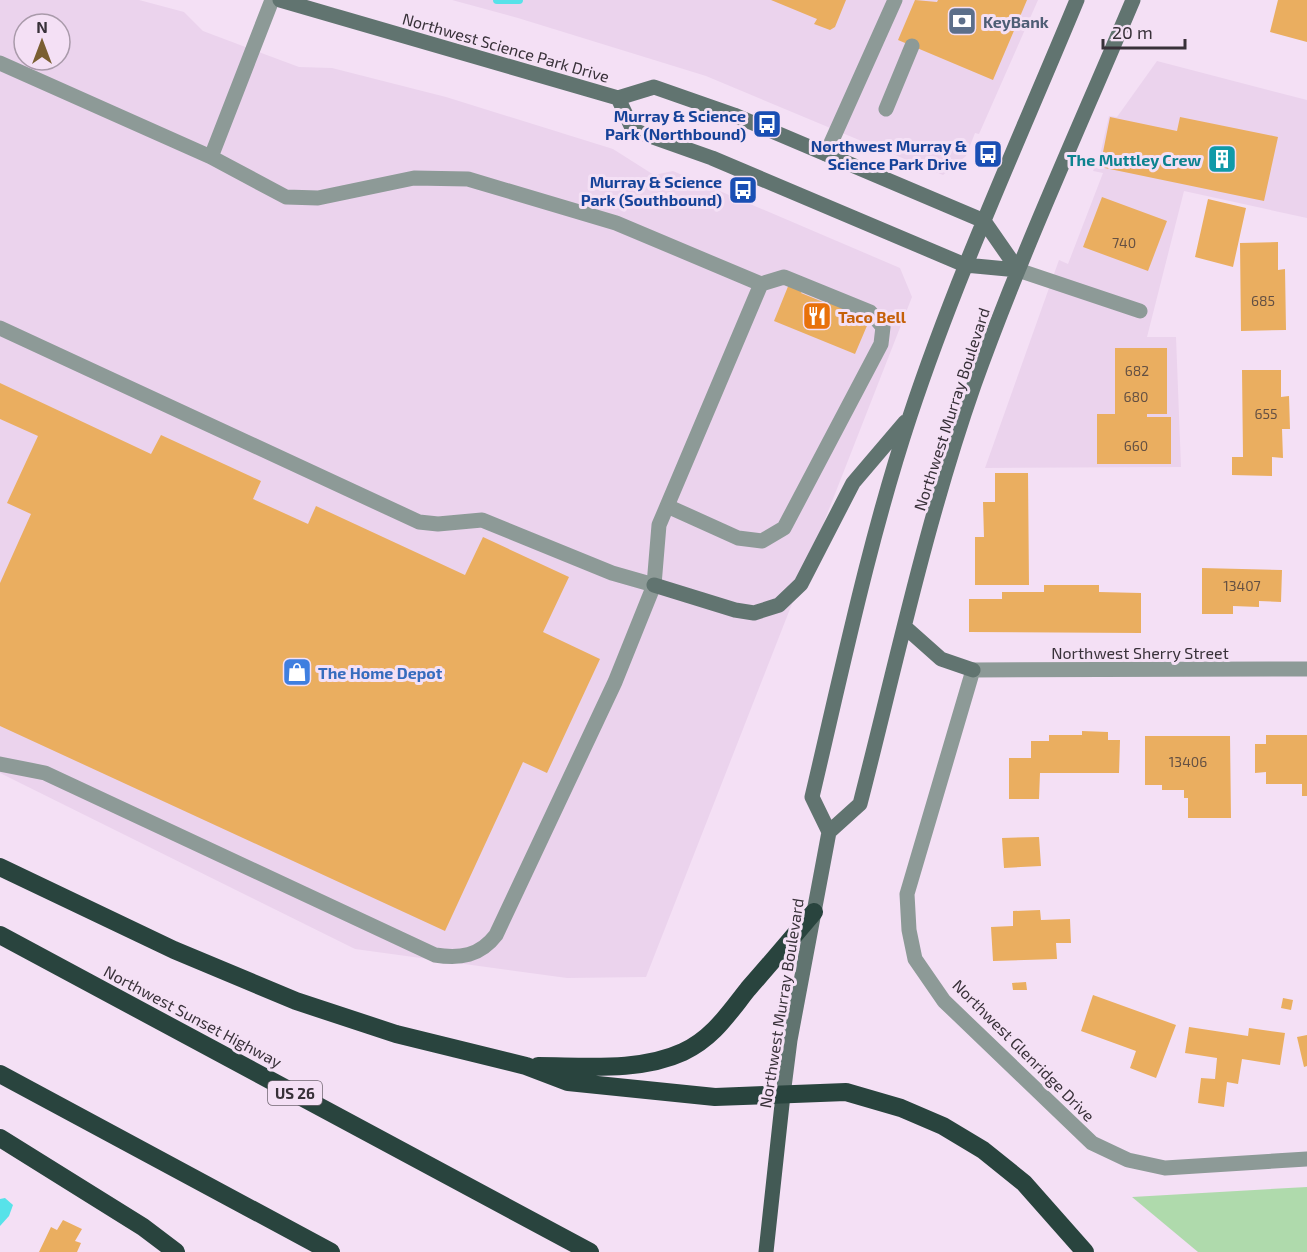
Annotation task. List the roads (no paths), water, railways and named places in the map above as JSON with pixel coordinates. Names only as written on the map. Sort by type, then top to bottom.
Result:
[{"type":"highway","points":[[0,867],[165,946],[296,1001],[396,1034],[526,1066],[568,1082],[715,1097],[846,1092],[901,1108],[943,1126],[983,1150],[1024,1183],[1085,1252]]},
{"type":"highway","points":[[526,1066],[609,1066],[645,1062],[682,1053],[723,1024],[813,912]]},
{"type":"highway","name":"Northwest Sunset Highway","points":[[0,935],[590,1252]]},
{"type":"highway","points":[[0,1074],[331,1252]]},
{"type":"highway","points":[[0,1138],[143,1227],[176,1252]]},
{"type":"main road","name":"Northwest Science Park Drive","points":[[280,0],[618,98],[654,87],[734,115],[984,221]]},
{"type":"main road","name":"Northwest Murray Boulevard","points":[[829,832],[812,797],[870,556],[909,417],[965,266],[1077,0]]},
{"type":"main road","name":"Northwest Murray Boulevard","points":[[766,1251],[790,1040],[829,832],[860,804],[954,446],[1018,270],[1134,0]]},
{"type":"main road","name":"Northwest Science Park Drive","points":[[618,98],[633,130],[712,158],[965,266],[1018,270]]},
{"type":"main road","points":[[984,221],[1018,270]]},
{"type":"main road","points":[[654,585],[694,595],[735,610],[754,613],[779,605],[801,584],[853,483],[909,417]]},
{"type":"main road","points":[[905,627],[941,658],[973,670]]},
{"type":"street","points":[[211,157],[272,0]]},
{"type":"street","points":[[826,154],[895,0]]},
{"type":"street","points":[[886,109],[912,46]]},
{"type":"street","points":[[0,63],[211,157],[286,197],[318,198],[414,178],[468,179],[616,224],[760,284],[784,277],[870,312],[884,327],[881,344],[784,528],[762,541],[738,538],[667,506]]},
{"type":"street","points":[[1018,270],[1140,311]]},
{"type":"street","points":[[0,764],[45,773],[435,955],[470,955],[486,948],[496,935],[615,682],[654,585],[659,525],[760,284]]},
{"type":"street","points":[[0,328],[419,522],[438,524],[482,520],[612,573],[654,585]]},
{"type":"street","name":"Northwest Sherry Street","points":[[973,670],[1307,669]]},
{"type":"street","name":"Northwest Glenridge Drive","points":[[973,670],[907,894],[909,930],[915,959],[944,1001],[1092,1143],[1128,1160],[1165,1168],[1307,1159]]},
{"type":"water","points":[[5,1198],[13,1205],[9,1216],[0,1226],[0,1199]]},
{"type":"waterway","points":[[497,0],[519,0]]},
{"type":"place","name":"KeyBank","points":[[962,21]]},
{"type":"place","name":"Murray & Science Park (Northbound)","points":[[767,124]]},
{"type":"place","name":"Northwest Murray & Science Park Drive","points":[[988,154]]},
{"type":"place","name":"The Muttley Crew","points":[[1222,159]]},
{"type":"place","name":"Murray & Science Park (Southbound)","points":[[743,190]]},
{"type":"place","name":"Taco Bell","points":[[817,316]]},
{"type":"place","name":"The Home Depot","points":[[297,672]]}]
